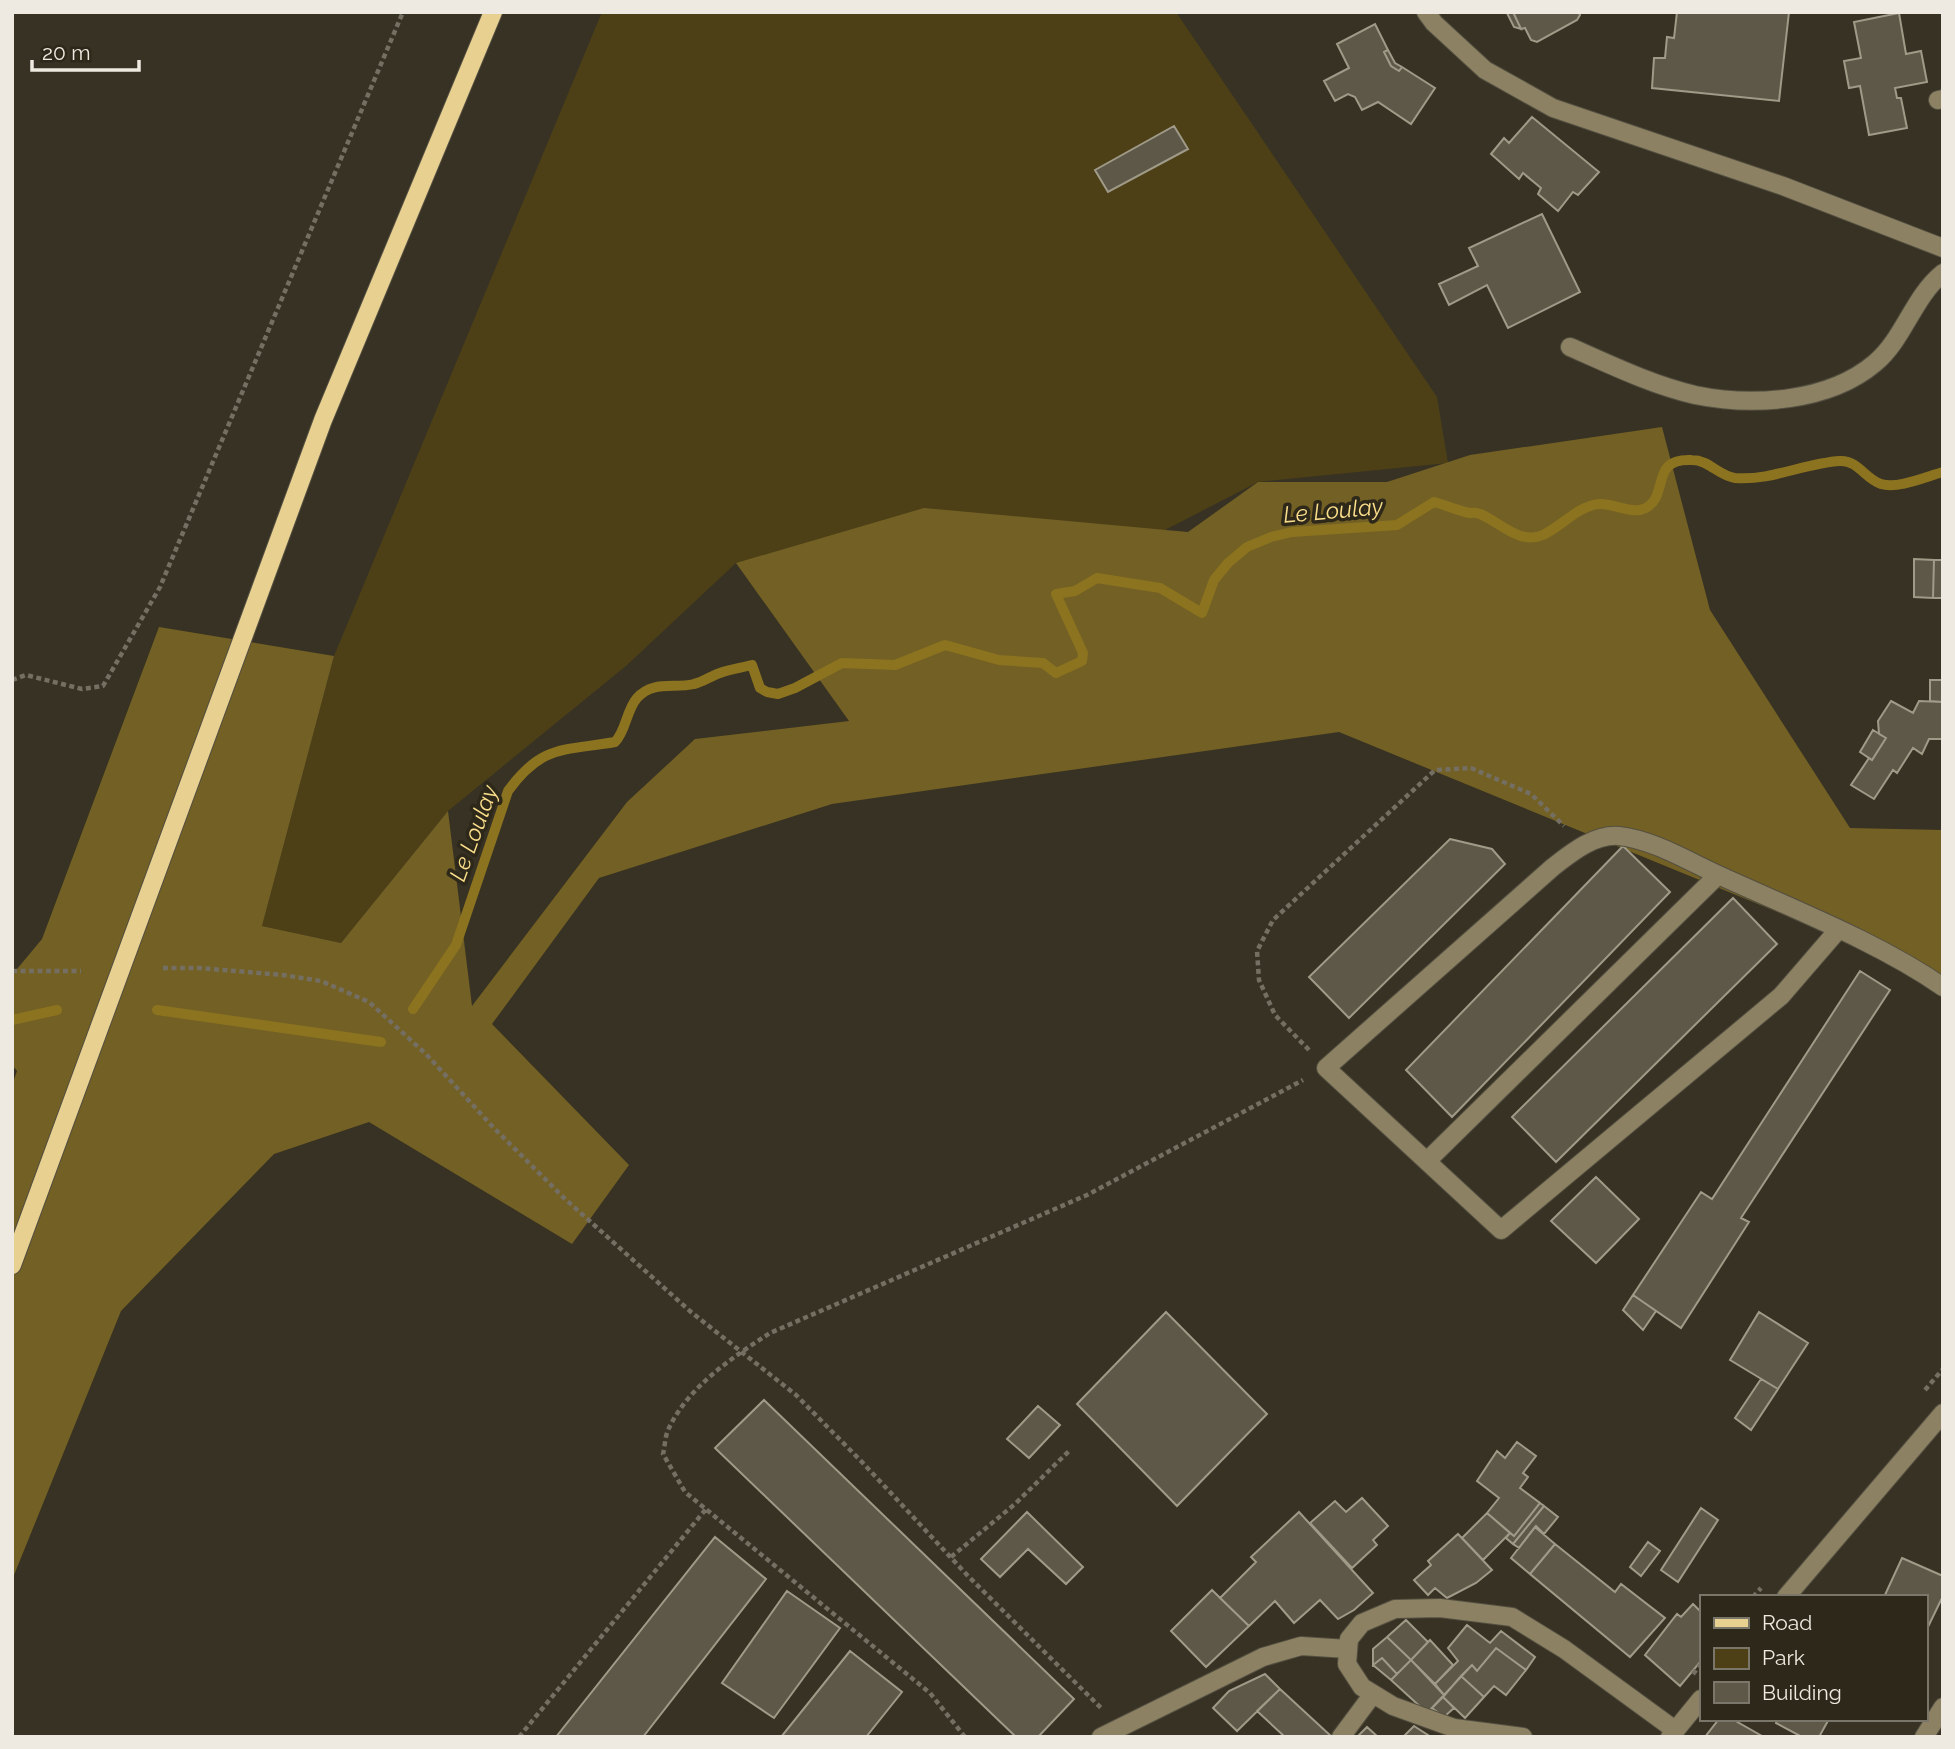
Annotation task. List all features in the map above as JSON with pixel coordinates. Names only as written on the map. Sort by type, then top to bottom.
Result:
[{"type":"main road","points":[[12,1265],[323,420],[493,12]]},
{"type":"street","points":[[1426,12],[1434,23],[1485,70],[1553,108],[1783,186],[1943,248]]},
{"type":"street","points":[[1570,346],[1635,376],[1696,395],[1745,401],[1807,395],[1847,381],[1876,362],[1897,335],[1921,296],[1943,273]]},
{"type":"street","points":[[1838,930],[1781,996],[1501,1230],[1326,1068],[1553,867],[1583,844],[1617,836],[1652,845],[1838,930],[1911,965],[1943,987]]},
{"type":"street","points":[[1427,1161],[1718,875]]},
{"type":"street","points":[[1788,1595],[1943,1413]]},
{"type":"street","points":[[1523,1737],[1454,1728],[1393,1706],[1363,1687],[1347,1664],[1349,1639],[1362,1623],[1395,1609],[1440,1608],[1512,1617],[1564,1649],[1672,1733],[1700,1700]]},
{"type":"street","points":[[1101,1737],[1263,1657],[1301,1646],[1348,1649]]},
{"type":"street","points":[[1341,1737],[1373,1694]]},
{"type":"street","points":[[1924,1737],[1943,1707]]},
{"type":"path","points":[[12,680],[26,675],[82,689],[103,686],[110,675],[160,587],[403,12]]},
{"type":"path","points":[[965,1737],[930,1693],[685,1492],[663,1454],[668,1429],[695,1390],[741,1352],[771,1333],[1087,1195],[1326,1068],[1275,1015],[1259,980],[1257,951],[1273,920],[1435,770],[1471,768],[1531,794],[1583,844]]},
{"type":"path","points":[[163,968],[199,968],[308,979],[320,981],[369,1002],[426,1054],[492,1126],[564,1198],[691,1312],[796,1395],[1119,1728]]},
{"type":"path","points":[[12,971],[81,971]]},
{"type":"path","points":[[951,1557],[1015,1504],[1069,1451]]},
{"type":"path","points":[[519,1737],[706,1509]]},
{"type":"green space","points":[[602,12],[1176,12],[1437,397],[1448,463],[1258,482],[1165,530],[736,563],[626,666],[448,811],[341,943],[262,926],[334,656]]},
{"type":"shaded area","points":[[1662,427],[1710,610],[1850,828],[1943,830],[1943,980],[1339,732],[832,804],[599,878],[492,1024],[629,1165],[572,1244],[369,1122],[274,1154],[121,1311],[12,1580],[12,1085],[17,1071],[12,1065],[12,975],[42,939],[159,627],[334,656],[262,926],[341,943],[448,811],[472,1006],[627,802],[695,739],[849,721],[736,563],[924,508],[1188,532],[1258,482],[1387,482],[1470,455]]},
{"type":"building","points":[[1513,12],[1521,29],[1514,27],[1507,13]]},
{"type":"building","points":[[1513,12],[1578,12],[1580,15],[1577,20],[1537,42],[1531,40],[1525,28],[1521,29]]},
{"type":"building","points":[[1677,12],[1789,12],[1779,101],[1652,88],[1654,58],[1665,58],[1667,37],[1674,38]]},
{"type":"building","points":[[1899,13],[1906,54],[1921,51],[1927,82],[1895,88],[1897,98],[1901,98],[1907,128],[1869,135],[1860,86],[1849,88],[1844,61],[1861,58],[1854,22]]},
{"type":"building","points":[[1375,24],[1388,50],[1384,52],[1391,66],[1399,71],[1402,67],[1435,88],[1411,124],[1378,102],[1362,110],[1355,97],[1348,94],[1335,101],[1324,81],[1349,68],[1337,44]]},
{"type":"building","points":[[1388,50],[1395,63],[1402,67],[1399,71],[1391,66],[1384,52]]},
{"type":"building","points":[[1532,117],[1599,172],[1578,195],[1573,192],[1558,211],[1538,194],[1541,188],[1523,173],[1519,179],[1491,154],[1504,138],[1509,143]]},
{"type":"building","points":[[1174,126],[1188,149],[1108,192],[1095,170]]},
{"type":"building","points":[[1542,214],[1580,292],[1508,328],[1487,285],[1449,305],[1439,284],[1478,266],[1469,248]]},
{"type":"building","points":[[1914,559],[1934,560],[1933,598],[1914,597]]},
{"type":"building","points":[[1934,560],[1943,560],[1943,598],[1933,598]]},
{"type":"building","points":[[1930,680],[1943,680],[1943,702],[1930,701]]},
{"type":"building","points":[[1891,701],[1913,713],[1919,701],[1943,702],[1943,739],[1929,739],[1922,754],[1913,748],[1897,773],[1893,770],[1874,799],[1851,785],[1886,738],[1879,734],[1878,721]]},
{"type":"building","points":[[1873,730],[1886,738],[1872,760],[1860,752]]},
{"type":"building","points":[[1450,839],[1492,849],[1505,864],[1349,1018],[1309,977]]},
{"type":"building","points":[[1623,846],[1670,892],[1452,1117],[1406,1070]]},
{"type":"building","points":[[1733,898],[1777,944],[1556,1162],[1512,1117]]},
{"type":"building","points":[[1860,971],[1890,990],[1741,1218],[1749,1222],[1681,1328],[1633,1295],[1701,1192],[1712,1199]]},
{"type":"building","points":[[1596,1177],[1639,1219],[1596,1263],[1551,1221]]},
{"type":"building","points":[[1633,1295],[1656,1311],[1643,1330],[1623,1310]]},
{"type":"building","points":[[1166,1312],[1267,1414],[1177,1506],[1077,1404]]},
{"type":"building","points":[[1759,1312],[1808,1343],[1778,1389],[1730,1360]]},
{"type":"building","points":[[1761,1379],[1778,1389],[1751,1430],[1735,1418]]},
{"type":"building","points":[[764,1400],[1074,1699],[1038,1737],[1016,1737],[715,1448]]},
{"type":"building","points":[[1038,1406],[1060,1425],[1029,1458],[1007,1439]]},
{"type":"building","points":[[1517,1442],[1536,1456],[1523,1473],[1528,1477],[1520,1488],[1540,1503],[1514,1536],[1487,1513],[1499,1498],[1477,1481],[1497,1451],[1505,1458]]},
{"type":"building","points":[[1362,1498],[1388,1526],[1373,1540],[1377,1545],[1352,1568],[1310,1523],[1335,1501],[1346,1512]]},
{"type":"building","points":[[1540,1503],[1544,1506],[1513,1544],[1506,1538],[1510,1533],[1514,1536]]},
{"type":"building","points":[[1544,1506],[1558,1517],[1544,1534],[1536,1526],[1519,1548],[1513,1544]]},
{"type":"building","points":[[1701,1508],[1718,1520],[1678,1582],[1661,1570]]},
{"type":"building","points":[[1027,1512],[1083,1567],[1066,1584],[1028,1549],[1000,1577],[981,1559]]},
{"type":"building","points":[[1299,1512],[1373,1593],[1354,1610],[1338,1619],[1320,1600],[1294,1623],[1275,1601],[1249,1626],[1220,1598],[1256,1562],[1251,1557]]},
{"type":"building","points":[[1487,1513],[1510,1533],[1483,1560],[1462,1538]]},
{"type":"building","points":[[1535,1527],[1555,1544],[1530,1574],[1511,1558]]},
{"type":"building","points":[[1458,1534],[1492,1570],[1476,1583],[1447,1598],[1435,1588],[1428,1595],[1414,1580],[1431,1565],[1428,1561]]},
{"type":"building","points":[[715,1537],[766,1579],[643,1737],[556,1737]]},
{"type":"building","points":[[1648,1542],[1660,1551],[1641,1576],[1630,1567]]},
{"type":"building","points":[[1555,1544],[1615,1592],[1621,1584],[1665,1618],[1630,1657],[1530,1574]]},
{"type":"building","points":[[1902,1558],[1943,1576],[1943,1596],[1927,1629],[1927,1595],[1885,1595]]},
{"type":"building","points":[[1212,1590],[1249,1626],[1206,1667],[1171,1631]]},
{"type":"building","points":[[787,1591],[840,1628],[774,1718],[722,1683]]},
{"type":"building","points":[[1693,1604],[1700,1611],[1700,1662],[1680,1686],[1645,1655],[1677,1614],[1681,1617]]},
{"type":"building","points":[[1406,1620],[1428,1642],[1411,1660],[1387,1637]]},
{"type":"building","points":[[1467,1625],[1490,1643],[1501,1631],[1535,1657],[1526,1670],[1496,1648],[1477,1671],[1472,1665],[1444,1695],[1435,1684],[1458,1661],[1448,1648]]},
{"type":"building","points":[[1387,1637],[1411,1660],[1397,1674],[1382,1658],[1373,1665],[1373,1649]]},
{"type":"building","points":[[1430,1640],[1453,1665],[1435,1684],[1411,1660]]},
{"type":"building","points":[[1496,1648],[1526,1670],[1506,1695],[1494,1686],[1484,1697],[1461,1676],[1472,1665],[1477,1671]]},
{"type":"building","points":[[850,1651],[902,1692],[866,1737],[781,1737]]},
{"type":"building","points":[[1382,1658],[1397,1674],[1391,1680],[1373,1665]]},
{"type":"building","points":[[1411,1660],[1444,1695],[1429,1711],[1425,1711],[1391,1680]]},
{"type":"building","points":[[1265,1674],[1280,1689],[1237,1731],[1213,1708],[1229,1691]]},
{"type":"building","points":[[1461,1676],[1484,1697],[1465,1718],[1443,1697]]},
{"type":"building","points":[[1280,1689],[1332,1737],[1285,1737],[1257,1711]]},
{"type":"building","points":[[1443,1697],[1454,1708],[1444,1717],[1432,1708]]},
{"type":"building","points":[[1717,1721],[1736,1721],[1762,1736],[1705,1737]]},
{"type":"building","points":[[1828,1721],[1819,1737],[1802,1737],[1776,1723]]},
{"type":"building","points":[[1414,1726],[1431,1737],[1403,1737]]},
{"type":"building","points":[[1367,1727],[1378,1737],[1357,1737]]},
{"type":"waterway","name":"Le Loulay","points":[[413,1009],[456,945],[508,791],[520,776],[543,757],[568,749],[615,742],[622,732],[633,703],[643,692],[650,689],[694,684],[752,665],[760,688],[778,694],[842,663],[895,665],[945,645],[999,660],[1043,663],[1056,673],[1082,661],[1083,653],[1056,594],[1075,591],[1097,578],[1160,588],[1202,613],[1214,580],[1228,563],[1247,547],[1292,532],[1397,525],[1434,502],[1478,513],[1518,535],[1534,537],[1543,535],[1577,512],[1591,506],[1605,504],[1629,510],[1646,508],[1653,502],[1665,471],[1679,461],[1698,461],[1735,478],[1762,477],[1827,462],[1846,461],[1875,482],[1888,485],[1912,482],[1943,472]]},
{"type":"waterway","name":"Le Loulay","points":[[12,1020],[57,1010]]},
{"type":"waterway","name":"Le Loulay","points":[[157,1010],[381,1042]]}]
